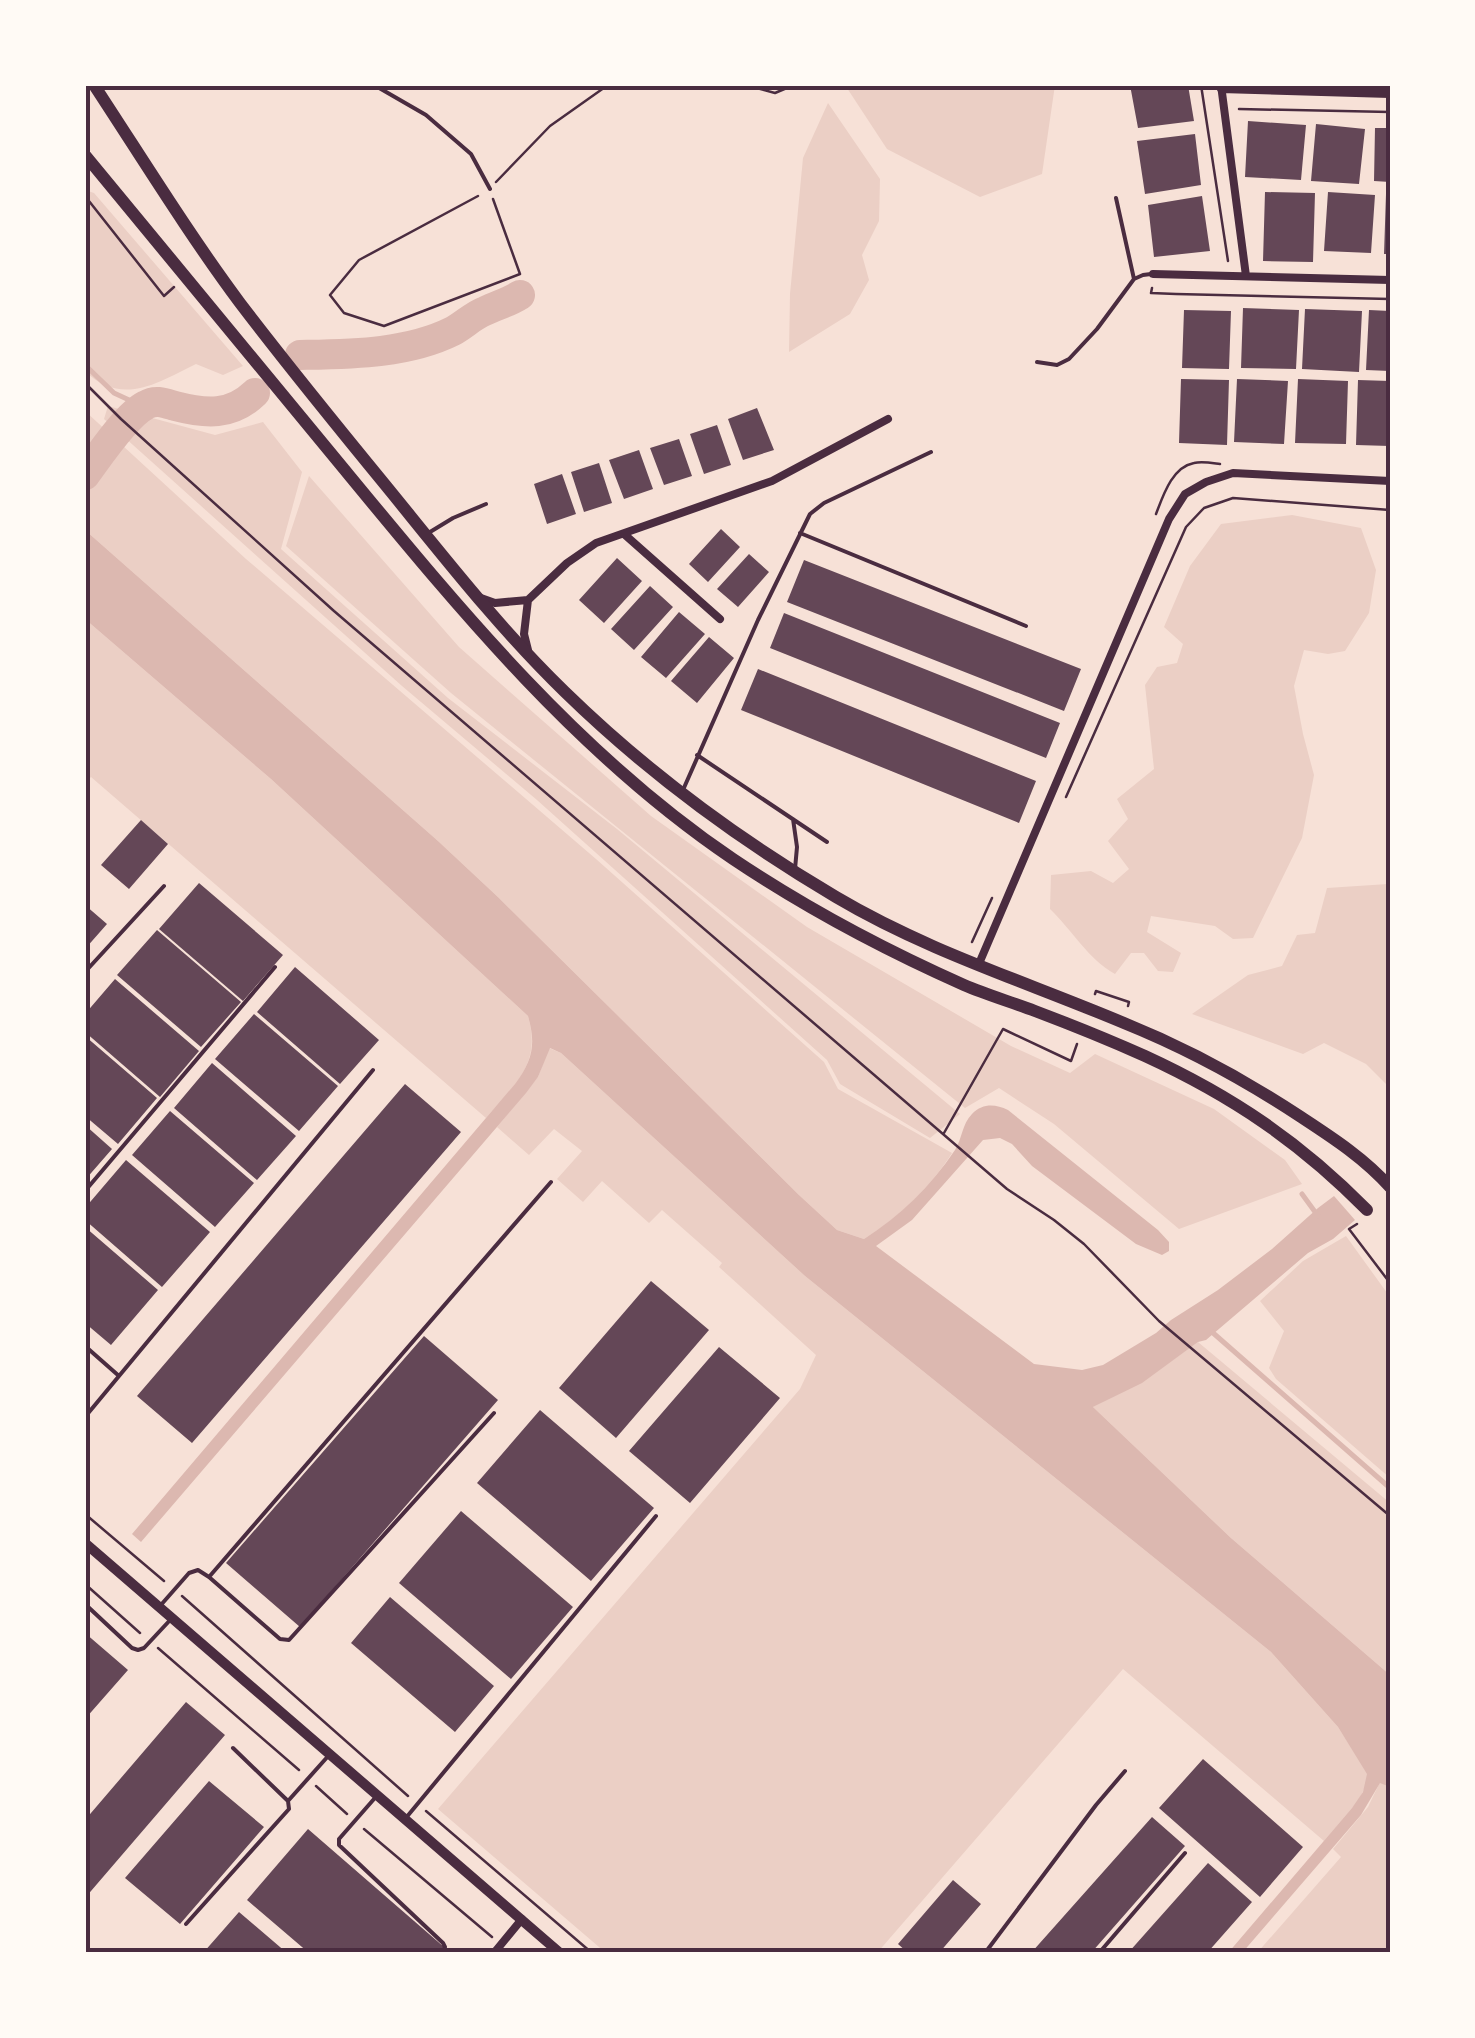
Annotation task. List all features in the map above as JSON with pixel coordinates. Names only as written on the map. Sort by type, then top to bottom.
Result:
[{"type":"main road","points":[[94,85],[238,300],[318,403],[477,597],[564,692],[616,738],[682,794],[795,872],[890,926],[1197,1056],[1272,1097],[1362,1159],[1390,1187]]},
{"type":"main road","points":[[85,154],[442,588],[512,667],[669,812],[778,888],[880,946],[969,987],[1146,1056],[1264,1121],[1310,1156],[1367,1210]]},
{"type":"street","points":[[1246,276],[1221,87],[1390,94]]},
{"type":"street","points":[[1153,274],[1390,280]]},
{"type":"street","points":[[477,597],[495,603],[528,600],[586,548],[772,481],[888,419]]},
{"type":"street","points":[[978,966],[1169,519],[1184,494],[1233,474],[1390,481]]},
{"type":"street","points":[[624,534],[720,620]]},
{"type":"street","points":[[528,600],[524,634],[529,655]]},
{"type":"street","points":[[85,1544],[560,1953]]},
{"type":"street","points":[[494,1953],[522,1920]]},
{"type":"lane","points":[[374,85],[426,115],[470,154],[490,189]]},
{"type":"lane","points":[[1116,198],[1134,279]]},
{"type":"lane","points":[[1036,362],[1057,365],[1069,359],[1134,279],[1153,274]]},
{"type":"lane","points":[[682,794],[758,620],[810,514],[824,503],[931,452]]},
{"type":"lane","points":[[426,535],[486,504]]},
{"type":"lane","points":[[800,533],[1026,626]]},
{"type":"lane","points":[[697,756],[827,842]]},
{"type":"lane","points":[[794,820],[795,872]]},
{"type":"lane","points":[[85,972],[164,886]]},
{"type":"lane","points":[[85,1191],[275,967]]},
{"type":"lane","points":[[85,1417],[373,1070]]},
{"type":"lane","points":[[209,1577],[551,1182]]},
{"type":"lane","points":[[85,1346],[120,1376]]},
{"type":"lane","points":[[159,1607],[198,1570],[276,1635],[288,1640],[494,1413]]},
{"type":"lane","points":[[405,1819],[656,1516]]},
{"type":"lane","points":[[85,1604],[135,1650],[141,1650],[172,1618]]},
{"type":"lane","points":[[186,1924],[289,1809],[288,1800],[232,1748]]},
{"type":"lane","points":[[288,1800],[330,1754]]},
{"type":"lane","points":[[985,1953],[1124,1770]]},
{"type":"lane","points":[[378,1796],[339,1839],[341,1848],[443,1943],[442,1953]]},
{"type":"lane","points":[[1099,1953],[1185,1853]]},
{"type":"path","points":[[490,189],[520,274],[384,326],[344,313],[330,295],[360,260],[490,189],[550,126],[608,85]]},
{"type":"path","points":[[745,85],[776,94],[794,85]]},
{"type":"path","points":[[1201,85],[1228,262]]},
{"type":"path","points":[[1232,109],[1390,112]]},
{"type":"path","points":[[85,196],[164,296],[187,277]]},
{"type":"path","points":[[1153,274],[1152,293],[1390,299]]},
{"type":"path","points":[[85,383],[334,610],[944,1135],[1007,1188],[1084,1244],[1159,1322],[1390,1516]]},
{"type":"path","points":[[1151,526],[1163,496],[1180,470],[1193,463],[1226,464]]},
{"type":"path","points":[[1064,801],[1186,526],[1195,515],[1233,498],[1390,510]]},
{"type":"path","points":[[972,942],[995,892]]},
{"type":"path","points":[[1096,991],[1129,1002]]},
{"type":"path","points":[[944,1135],[1003,1030],[1071,1060]]},
{"type":"path","points":[[1350,1229],[1390,1284]]},
{"type":"path","points":[[85,1514],[592,1953]]},
{"type":"path","points":[[85,1584],[501,1945]]},
{"type":"shaded area","points":[[845,85],[1055,85],[1042,174],[980,197],[887,149]]},
{"type":"shaded area","points":[[828,103],[880,179],[879,221],[862,255],[869,280],[850,314],[789,352],[790,294],[803,158]]},
{"type":"shaded area","points":[[85,190],[94,193],[243,366],[223,375],[196,364],[153,384],[126,390],[99,382],[85,371]]},
{"type":"shaded area","points":[[108,406],[215,435],[263,422],[302,472],[281,549],[448,698],[617,829],[960,1114],[930,1138],[840,1084],[827,1060],[104,419]]},
{"type":"shaded area","points":[[85,411],[246,559],[596,859],[824,1062],[838,1089],[952,1153],[924,1190],[864,1239],[837,1230],[799,1195],[438,841],[85,530]]},
{"type":"shaded area","points":[[309,476],[459,647],[651,816],[807,927],[1011,1046],[1070,1073],[1095,1054],[1214,1109],[1285,1160],[1302,1184],[1179,1229],[1054,1124],[999,1088],[965,1108],[451,693],[286,546]]},
{"type":"shaded area","points":[[1292,515],[1361,528],[1376,570],[1369,613],[1345,651],[1328,654],[1304,650],[1294,686],[1314,775],[1302,838],[1253,938],[1233,939],[1215,926],[1151,916],[1147,932],[1181,953],[1173,972],[1158,971],[1144,953],[1131,953],[1115,974],[1088,952],[1050,909],[1051,875],[1091,871],[1113,883],[1129,869],[1108,841],[1128,819],[1117,799],[1154,769],[1145,685],[1157,667],[1177,663],[1183,644],[1164,627],[1190,566],[1221,524]]},
{"type":"shaded area","points":[[85,530],[438,841],[837,1230],[864,1239],[890,1220],[946,1163],[972,1114],[989,1106],[1008,1110],[1158,1230],[1169,1242],[1169,1251],[1162,1255],[1136,1244],[1000,1138],[983,1140],[912,1220],[876,1246],[1034,1364],[1082,1370],[1103,1365],[1218,1290],[1334,1196],[1355,1220],[1308,1253],[1206,1340],[1142,1383],[1093,1407],[1231,1538],[1390,1675],[1390,1787],[1380,1783],[1361,1815],[1242,1953],[1228,1953],[1363,1792],[1367,1774],[1338,1727],[1271,1652],[805,1276],[561,1053],[550,1048],[538,1077],[526,1093],[141,1542],[132,1534],[515,1084],[529,1059],[532,1035],[528,1016],[271,779],[85,619]]},
{"type":"shaded area","points":[[85,619],[271,779],[528,1016],[529,1060],[516,1083],[486,1118],[91,777],[85,783]]},
{"type":"shaded area","points":[[1390,880],[1390,1088],[1366,1064],[1324,1043],[1303,1054],[1192,1014],[1248,975],[1282,966],[1297,935],[1315,933],[1327,888],[1388,884]]},
{"type":"shaded area","points":[[549,1048],[561,1053],[805,1276],[1271,1652],[1338,1727],[1368,1774],[1359,1800],[1324,1841],[1123,1669],[877,1953],[606,1953],[438,1809],[800,1389],[816,1355],[662,1210],[649,1223],[602,1181],[583,1202],[557,1179],[582,1151],[554,1129],[529,1155],[497,1127],[538,1077]]},
{"type":"shaded area","points":[[1346,1236],[1390,1297],[1390,1478],[1276,1379],[1269,1368],[1284,1331],[1260,1301],[1303,1261]]},
{"type":"shaded area","points":[[1198,1342],[1390,1503],[1390,1675],[1231,1538],[1093,1407],[1142,1382]]},
{"type":"shaded area","points":[[1380,1782],[1390,1787],[1390,1953],[1257,1953],[1341,1857],[1333,1849],[1368,1807]]},
{"type":"building","points":[[1130,85],[1188,85],[1194,121],[1138,128]]},
{"type":"building","points":[[1248,121],[1306,125],[1301,180],[1245,177]]},
{"type":"building","points":[[1316,124],[1365,129],[1359,184],[1311,181]]},
{"type":"building","points":[[1375,128],[1390,128],[1390,182],[1374,181]]},
{"type":"building","points":[[1195,134],[1201,185],[1145,194],[1137,141]]},
{"type":"building","points":[[1265,192],[1315,193],[1313,262],[1263,261]]},
{"type":"building","points":[[1328,192],[1375,195],[1371,253],[1324,251]]},
{"type":"building","points":[[1386,194],[1390,195],[1390,254],[1384,254]]},
{"type":"building","points":[[1202,196],[1210,251],[1154,257],[1148,205]]},
{"type":"building","points":[[1243,308],[1299,310],[1296,369],[1241,368]]},
{"type":"building","points":[[1305,309],[1362,311],[1359,372],[1302,369]]},
{"type":"building","points":[[1184,310],[1231,311],[1229,369],[1182,368]]},
{"type":"building","points":[[1369,310],[1390,311],[1390,371],[1366,370]]},
{"type":"building","points":[[1181,379],[1229,380],[1227,445],[1179,443]]},
{"type":"building","points":[[1237,379],[1288,381],[1284,444],[1234,442]]},
{"type":"building","points":[[1298,379],[1348,381],[1346,444],[1295,443]]},
{"type":"building","points":[[1358,380],[1390,381],[1390,446],[1356,445]]},
{"type":"building","points":[[757,408],[774,450],[743,460],[728,419]]},
{"type":"building","points":[[717,425],[731,465],[704,474],[690,434]]},
{"type":"building","points":[[679,439],[692,476],[664,485],[650,448]]},
{"type":"building","points":[[639,450],[653,489],[624,499],[609,460]]},
{"type":"building","points":[[599,463],[612,503],[584,512],[571,472]]},
{"type":"building","points":[[562,474],[576,514],[547,524],[534,484]]},
{"type":"building","points":[[721,529],[740,547],[708,582],[689,564]]},
{"type":"building","points":[[749,554],[769,572],[738,607],[717,589]]},
{"type":"building","points":[[617,558],[642,581],[604,623],[579,600]]},
{"type":"building","points":[[804,560],[1081,669],[1064,711],[787,602]]},
{"type":"building","points":[[650,586],[673,607],[634,650],[611,629]]},
{"type":"building","points":[[679,612],[705,634],[666,678],[641,657]]},
{"type":"building","points":[[784,613],[1060,723],[1046,758],[770,648]]},
{"type":"building","points":[[709,637],[734,658],[697,703],[671,681]]},
{"type":"building","points":[[758,669],[1036,781],[1019,823],[741,710]]},
{"type":"building","points":[[141,820],[168,844],[129,889],[101,865]]},
{"type":"building","points":[[199,883],[283,955],[243,1001],[159,929]]},
{"type":"building","points":[[85,905],[107,924],[85,949]]},
{"type":"building","points":[[157,930],[241,1002],[201,1047],[117,975]]},
{"type":"building","points":[[295,967],[379,1040],[340,1084],[257,1012]]},
{"type":"building","points":[[115,979],[199,1051],[160,1097],[85,1032],[85,1014]]},
{"type":"building","points":[[254,1014],[338,1086],[299,1131],[215,1059]]},
{"type":"building","points":[[85,1036],[157,1098],[118,1144],[85,1116]]},
{"type":"building","points":[[212,1063],[296,1136],[257,1180],[174,1108]]},
{"type":"building","points":[[405,1084],[461,1132],[192,1443],[137,1396]]},
{"type":"building","points":[[170,1111],[254,1183],[215,1227],[132,1155]]},
{"type":"building","points":[[85,1125],[112,1149],[85,1180]]},
{"type":"building","points":[[126,1160],[210,1232],[162,1287],[85,1220],[85,1208]]},
{"type":"building","points":[[85,1227],[158,1290],[111,1345],[85,1323]]},
{"type":"building","points":[[651,1281],[709,1330],[616,1438],[559,1388]]},
{"type":"building","points":[[424,1336],[498,1400],[300,1627],[226,1563]]},
{"type":"building","points":[[719,1347],[780,1398],[690,1503],[629,1451]]},
{"type":"building","points":[[540,1410],[654,1508],[591,1581],[477,1483]]},
{"type":"building","points":[[461,1511],[573,1607],[511,1679],[399,1583]]},
{"type":"building","points":[[390,1597],[494,1686],[455,1732],[351,1643]]},
{"type":"building","points":[[85,1633],[128,1670],[85,1719]]},
{"type":"building","points":[[186,1702],[225,1735],[85,1898],[85,1820]]},
{"type":"building","points":[[1203,1759],[1303,1847],[1260,1897],[1159,1808]]},
{"type":"building","points":[[209,1781],[264,1827],[180,1924],[125,1878]]},
{"type":"building","points":[[1152,1817],[1185,1846],[1091,1953],[1031,1953]]},
{"type":"building","points":[[308,1829],[444,1947],[439,1953],[309,1953],[247,1900]]},
{"type":"building","points":[[1208,1863],[1252,1902],[1207,1953],[1128,1953]]},
{"type":"building","points":[[953,1880],[981,1904],[939,1953],[908,1953],[898,1944]]},
{"type":"building","points":[[239,1912],[287,1953],[203,1953]]},
{"type":"waterway","points":[[300,355],[378,351],[417,344],[453,331],[520,295]]},
{"type":"waterway","points":[[85,365],[114,393],[142,406]]},
{"type":"waterway","points":[[85,475],[122,427],[150,403],[218,411],[237,406],[255,393]]},
{"type":"waterway","points":[[1302,1194],[1318,1216]]},
{"type":"waterway","points":[[1212,1332],[1390,1488]]}]
